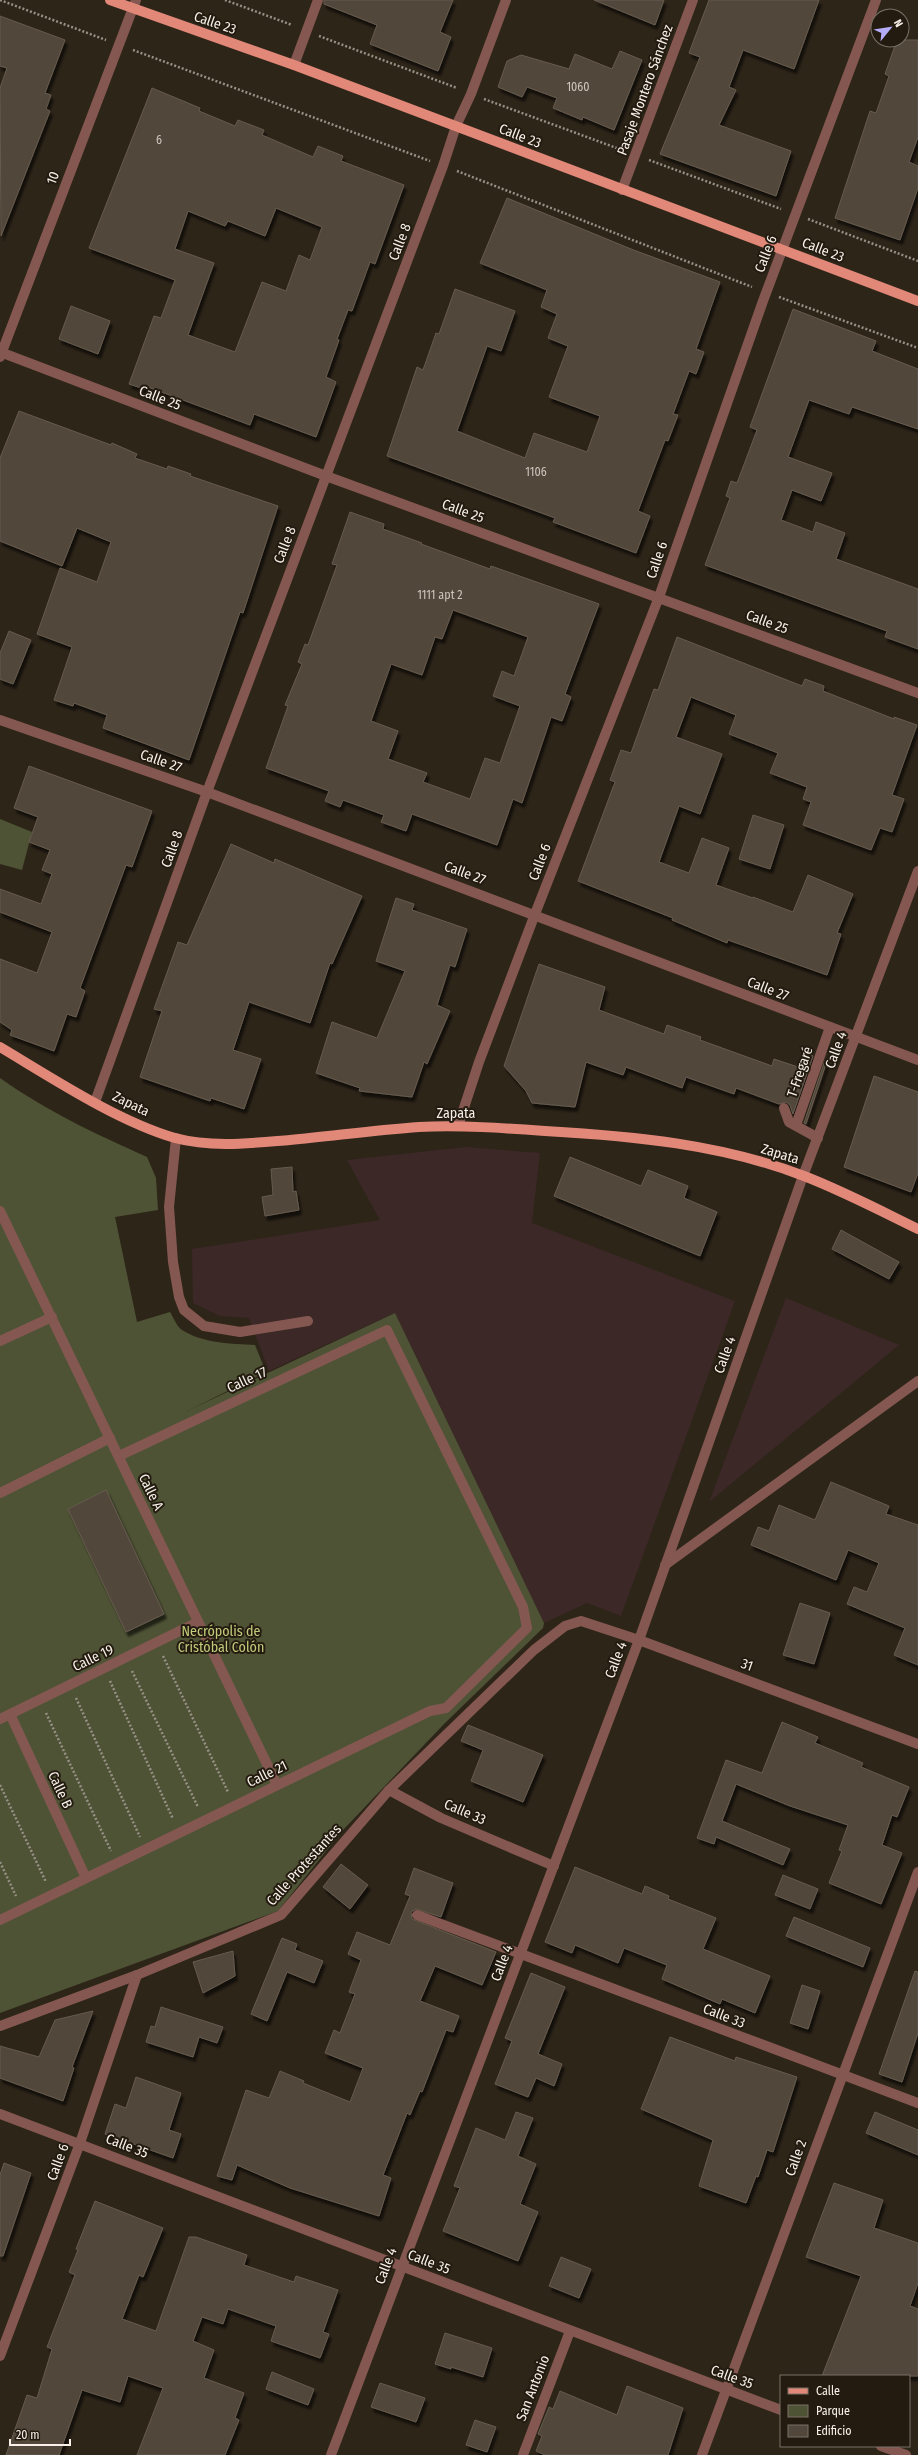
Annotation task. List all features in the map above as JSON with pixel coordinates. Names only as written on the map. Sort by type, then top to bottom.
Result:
[{"type":"main road","name":"Calle 23","points":[[110,0],[134,4],[918,301]]},
{"type":"main road","name":"Zapata","points":[[0,1047],[95,1102],[150,1129],[176,1138],[226,1144],[256,1143],[421,1127],[458,1126],[640,1137],[696,1146],[751,1159],[803,1176],[918,1229]]},
{"type":"street","points":[[294,65],[318,0]]},
{"type":"street","name":"Calle 8","points":[[95,1102],[207,792],[444,166],[456,126],[471,94],[506,0]]},
{"type":"street","name":"Pasaje Montero Sánchez","points":[[622,190],[693,0]]},
{"type":"street","name":"Calle 6","points":[[458,1126],[479,1062],[535,914],[659,597],[767,293],[876,0]]},
{"type":"street","name":"10","points":[[1,354],[134,4]]},
{"type":"street","name":"Calle 25","points":[[1,354],[326,476],[918,693]]},
{"type":"street","name":"Calle 27","points":[[0,720],[207,792],[535,914],[918,1060]]},
{"type":"street","name":"Calle 4","points":[[330,2455],[639,1640],[803,1176],[918,871]]},
{"type":"street","name":"T-Fregaré","points":[[796,1125],[830,1027]]},
{"type":"street","name":"T-Fregaré","points":[[784,1108],[789,1122],[818,1138]]},
{"type":"street","points":[[176,1138],[169,1207],[173,1262],[179,1297],[184,1310],[204,1326],[240,1332],[308,1321]]},
{"type":"street","name":"Calle A","points":[[0,1211],[277,1785]]},
{"type":"street","points":[[0,1341],[52,1317]]},
{"type":"street","name":"Calle 17","points":[[119,1456],[387,1330],[523,1607],[527,1628]]},
{"type":"street","points":[[665,1565],[918,1381]]},
{"type":"street","points":[[0,1493],[110,1438]]},
{"type":"street","name":"31","points":[[565,1626],[581,1621],[639,1640],[918,1744]]},
{"type":"street","name":"Calle 19","points":[[0,1719],[198,1622]]},
{"type":"street","name":"Calle Protestantes","points":[[0,2026],[137,1975],[281,1915],[389,1790],[534,1650],[565,1626]]},
{"type":"street","name":"Calle 21","points":[[0,1920],[430,1711],[446,1708],[527,1628]]},
{"type":"street","name":"Calle B","points":[[10,1714],[86,1878]]},
{"type":"street","name":"Calle 33","points":[[389,1790],[441,1818],[554,1866]]},
{"type":"street","name":"Calle 2","points":[[702,2455],[918,1872]]},
{"type":"street","name":"Calle 33","points":[[416,1914],[842,2076],[918,2103]]},
{"type":"street","name":"Calle 6","points":[[0,2356],[80,2143],[137,1975]]},
{"type":"street","name":"Calle 35","points":[[0,2114],[80,2143],[570,2331],[780,2410]]},
{"type":"street","name":"San Antonio","points":[[523,2455],[570,2331]]},
{"type":"street","points":[[884,2447],[906,2455]]},
{"type":"path","points":[[0,0],[444,166],[767,293],[918,348]]},
{"type":"path","points":[[225,0],[471,94],[796,214],[918,261]]},
{"type":"path","points":[[156,1643],[234,1805]]},
{"type":"path","points":[[126,1658],[204,1820]]},
{"type":"path","points":[[104,1668],[179,1832]]},
{"type":"path","points":[[70,1685],[146,1849]]},
{"type":"path","points":[[40,1700],[117,1863]]},
{"type":"path","points":[[0,1785],[52,1894]]},
{"type":"path","points":[[0,1862],[23,1909]]},
{"type":"shaded area","points":[[466,1147],[540,1153],[532,1223],[735,1301],[621,1616],[587,1603],[544,1623],[395,1313],[269,1371],[249,1318],[220,1316],[193,1303],[192,1249],[380,1220],[347,1160]]},
{"type":"shaded area","points":[[786,1298],[899,1345],[709,1502]]},
{"type":"green space","points":[[0,819],[32,832],[22,870],[0,864]]},
{"type":"green space","name":"Necrópolis de Cristóbal Colón","points":[[0,1078],[54,1112],[147,1157],[156,1178],[158,1210],[115,1217],[137,1322],[170,1312],[180,1329],[199,1338],[217,1342],[255,1345],[266,1372],[187,1411],[395,1313],[544,1623],[543,1628],[444,1724],[343,1830],[278,1911],[0,2013]]},
{"type":"building","points":[[324,0],[453,0],[440,32],[451,37],[438,71],[370,44],[377,25],[324,4]]},
{"type":"building","points":[[594,0],[664,0],[655,25]]},
{"type":"building","points":[[709,0],[819,0],[794,69],[743,50],[729,87],[736,90],[719,125],[791,151],[776,196],[660,154],[700,57],[689,53]]},
{"type":"building","points":[[0,16],[65,40],[45,93],[51,95],[46,109],[50,111],[1,236],[0,88],[7,68],[0,66]]},
{"type":"building","points":[[910,40],[918,40],[918,137],[909,162],[918,166],[918,188],[900,240],[835,218],[870,111],[876,113],[889,76],[885,74],[894,48],[910,48]]},
{"type":"building","points":[[620,51],[642,60],[614,130],[583,117],[582,120],[553,108],[557,98],[527,87],[522,97],[498,87],[507,61],[521,55],[569,69],[575,54],[612,69]]},
{"type":"building","points":[[152,88],[200,108],[199,111],[235,126],[238,120],[264,130],[262,135],[313,157],[318,146],[343,156],[341,161],[404,185],[375,264],[370,262],[352,311],[348,310],[337,339],[339,340],[326,377],[336,382],[316,437],[254,414],[250,425],[148,387],[147,390],[129,384],[154,316],[161,318],[175,280],[89,248]],"holes":[[[276,208],[322,227],[310,260],[299,255],[286,291],[262,282],[235,352],[188,335],[214,263],[175,249],[188,211],[225,226],[228,221],[265,236]]]},
{"type":"building","points":[[507,198],[631,249],[720,282],[696,349],[704,352],[696,374],[689,371],[673,414],[678,415],[668,441],[665,440],[638,511],[650,516],[636,553],[553,522],[555,518],[387,456],[417,367],[423,370],[436,333],[439,334],[455,289],[515,311],[501,351],[487,346],[457,431],[525,458],[534,433],[587,452],[600,416],[549,397],[568,346],[548,338],[557,314],[541,307],[547,290],[480,263]]},
{"type":"building","points":[[71,306],[110,321],[98,354],[59,339]]},
{"type":"building","points":[[793,309],[876,341],[872,351],[918,369],[918,429],[852,407],[849,414],[809,400],[788,457],[832,473],[821,501],[792,490],[781,520],[813,532],[816,522],[845,533],[836,559],[918,589],[918,649],[885,637],[887,631],[705,565],[730,498],[726,496],[731,481],[737,483],[757,430],[750,427]]},
{"type":"building","points":[[19,411],[111,445],[112,443],[137,454],[135,458],[167,469],[168,466],[191,474],[190,476],[278,506],[243,613],[240,612],[189,760],[103,728],[107,715],[74,703],[73,706],[54,700],[72,647],[37,634],[60,568],[97,582],[111,542],[77,528],[62,566],[0,541],[0,458]]},
{"type":"building","points":[[350,512],[384,524],[383,529],[422,543],[421,544],[490,569],[491,566],[599,604],[565,694],[571,697],[562,721],[551,717],[522,803],[513,799],[497,845],[412,814],[406,831],[381,822],[384,815],[343,800],[340,807],[325,801],[329,791],[266,768],[288,706],[285,705],[302,664],[298,662],[305,644],[308,645],[337,565],[332,564]],"holes":[[[453,610],[528,637],[514,676],[502,671],[493,696],[520,706],[500,763],[485,758],[470,799],[423,782],[427,773],[388,759],[398,731],[371,721],[391,664],[422,675],[435,637],[442,639]]]},
{"type":"building","points":[[9,631],[31,640],[13,684],[0,679],[0,653]]},
{"type":"building","points":[[677,637],[802,686],[805,679],[824,686],[823,691],[894,719],[894,717],[917,725],[892,795],[904,799],[892,832],[880,828],[871,850],[803,825],[811,802],[803,799],[807,787],[770,773],[778,753],[729,734],[736,715],[691,697],[676,737],[722,754],[700,814],[679,806],[659,862],[689,873],[702,838],[729,848],[716,885],[793,912],[808,875],[853,894],[837,933],[841,934],[827,975],[728,940],[727,943],[672,920],[673,918],[578,881],[615,782],[610,780],[621,750],[631,753],[654,689],[658,690]]},
{"type":"building","points":[[29,766],[152,811],[132,867],[126,865],[80,988],[85,991],[76,1017],[67,1014],[54,1051],[10,1035],[12,1030],[0,1022],[0,959],[37,973],[52,932],[0,912],[0,889],[41,904],[52,874],[42,870],[50,850],[29,842],[38,817],[14,808]]},
{"type":"building","points":[[753,815],[784,825],[770,869],[739,859]]},
{"type":"building","points":[[231,844],[274,863],[275,859],[362,896],[332,964],[330,963],[310,1023],[249,1002],[233,1050],[261,1059],[244,1109],[211,1098],[210,1101],[140,1077],[162,1011],[154,1009],[178,942],[187,945]]},
{"type":"building","points":[[396,898],[414,904],[412,910],[467,929],[455,967],[450,965],[437,1005],[450,1011],[427,1064],[424,1062],[412,1097],[359,1091],[360,1088],[316,1073],[332,1022],[377,1038],[405,971],[376,961]]},
{"type":"building","points":[[539,964],[605,987],[599,1010],[664,1034],[667,1025],[701,1037],[700,1040],[772,1066],[774,1059],[804,1069],[809,1054],[813,1056],[793,1114],[790,1105],[786,1102],[779,1104],[736,1088],[734,1094],[686,1077],[682,1088],[626,1067],[623,1075],[586,1062],[575,1107],[532,1103],[526,1091],[504,1066]]},
{"type":"building","points":[[825,1060],[827,1061],[806,1124],[804,1123]]},
{"type":"building","points":[[874,1076],[918,1092],[918,1173],[911,1192],[844,1167]]},
{"type":"building","points":[[570,1157],[641,1186],[648,1170],[688,1186],[684,1198],[717,1212],[700,1256],[554,1196]]},
{"type":"building","points":[[292,1167],[293,1192],[296,1191],[299,1210],[265,1216],[262,1197],[273,1195],[271,1169]]},
{"type":"building","points":[[841,1230],[899,1262],[889,1279],[832,1249]]},
{"type":"building","points":[[831,1482],[889,1506],[886,1514],[918,1525],[918,1665],[894,1655],[905,1628],[847,1604],[854,1587],[867,1592],[879,1563],[848,1550],[836,1580],[751,1545],[758,1527],[769,1531],[779,1505],[815,1520]]},
{"type":"building","points":[[106,1490],[164,1614],[126,1632],[68,1509]]},
{"type":"building","points":[[800,1603],[830,1613],[814,1664],[783,1655]]},
{"type":"building","points":[[782,1722],[818,1737],[815,1743],[863,1763],[861,1767],[909,1787],[897,1817],[892,1815],[882,1845],[902,1853],[881,1904],[829,1883],[842,1851],[839,1850],[848,1825],[790,1806],[736,1784],[722,1821],[790,1849],[783,1865],[716,1837],[714,1844],[697,1838],[726,1760],[762,1773]]},
{"type":"building","points":[[468,1725],[543,1755],[523,1802],[471,1781],[483,1750],[461,1741]]},
{"type":"building","points":[[341,1864],[368,1885],[350,1909],[323,1887]]},
{"type":"building","points":[[575,1867],[642,1894],[645,1886],[669,1896],[668,1899],[716,1918],[703,1949],[770,1976],[755,2013],[722,1999],[720,2004],[662,1979],[667,1965],[624,1948],[618,1963],[575,1945],[572,1953],[545,1942]]},
{"type":"building","points":[[414,1868],[453,1883],[441,1917],[416,1909],[411,1912],[412,1919],[496,1952],[482,1985],[435,1966],[420,2001],[459,2016],[453,2032],[446,2030],[422,2092],[420,2091],[410,2115],[407,2113],[383,2175],[391,2178],[379,2216],[290,2188],[237,2165],[232,2180],[217,2176],[246,2090],[269,2098],[280,2071],[304,2081],[303,2083],[350,2102],[363,2068],[325,2053],[334,2030],[340,2033],[355,1994],[349,1992],[361,1960],[348,1954],[357,1932],[390,1945],[410,1896],[405,1894]]},
{"type":"building","points":[[783,1875],[818,1889],[810,1909],[775,1895]]},
{"type":"building","points":[[794,1917],[870,1948],[863,1967],[786,1936]]},
{"type":"building","points":[[282,1938],[297,1944],[295,1950],[323,1961],[314,1983],[287,1972],[267,2021],[251,2014]]},
{"type":"building","points":[[233,1951],[235,1976],[203,1993],[193,1962]]},
{"type":"building","points":[[915,1971],[918,1972],[918,2033],[902,2082],[879,2074]]},
{"type":"building","points":[[531,1973],[565,1987],[538,2054],[562,2064],[554,2086],[536,2078],[528,2097],[495,2084],[512,2041],[505,2038]]},
{"type":"building","points":[[802,1985],[820,1991],[808,2029],[790,2023]]},
{"type":"building","points":[[161,2007],[223,2027],[217,2043],[199,2037],[193,2057],[146,2042],[151,2026],[155,2027]]},
{"type":"building","points":[[93,2011],[72,2067],[74,2068],[63,2101],[0,2078],[0,2046],[39,2057],[55,2020]]},
{"type":"building","points":[[670,2037],[735,2061],[736,2057],[797,2077],[773,2152],[767,2150],[758,2177],[756,2176],[746,2203],[699,2186],[713,2140],[641,2109]]},
{"type":"building","points":[[136,2077],[181,2093],[169,2130],[181,2134],[173,2158],[105,2134],[115,2104],[126,2108]]},
{"type":"building","points":[[516,2112],[533,2118],[518,2156],[536,2164],[520,2204],[538,2212],[518,2261],[443,2231],[460,2188],[454,2186],[476,2128],[505,2140]]},
{"type":"building","points":[[875,2112],[918,2130],[918,2155],[866,2133]]},
{"type":"building","points":[[4,2163],[31,2173],[3,2256],[0,2256],[0,2175]]},
{"type":"building","points":[[834,2183],[883,2200],[874,2228],[918,2243],[918,2283],[910,2306],[918,2309],[918,2376],[822,2375],[861,2276],[806,2257]]},
{"type":"building","points":[[95,2201],[163,2228],[143,2277],[139,2275],[122,2319],[156,2331],[189,2237],[196,2237],[247,2255],[244,2265],[294,2282],[296,2276],[338,2290],[323,2332],[329,2334],[320,2358],[271,2341],[276,2326],[228,2309],[223,2324],[202,2317],[193,2341],[214,2350],[204,2378],[244,2393],[235,2418],[239,2420],[225,2455],[137,2455],[163,2388],[128,2376],[120,2402],[82,2390],[59,2455],[6,2455],[27,2395],[37,2398],[52,2349],[47,2347],[75,2275],[69,2272],[78,2250],[76,2249]]},
{"type":"building","points":[[561,2257],[591,2269],[579,2298],[549,2286]]},
{"type":"building","points":[[445,2333],[492,2348],[483,2377],[451,2367],[451,2369],[435,2364]]},
{"type":"building","points":[[272,2372],[314,2389],[308,2405],[266,2389]]},
{"type":"building","points":[[380,2383],[425,2398],[416,2422],[371,2407]]},
{"type":"building","points":[[627,2386],[683,2408],[668,2455],[545,2455],[536,2451],[542,2436],[538,2434],[549,2407],[553,2409],[560,2391],[617,2415]]},
{"type":"building","points":[[475,2420],[496,2427],[487,2452],[466,2445]]}]
